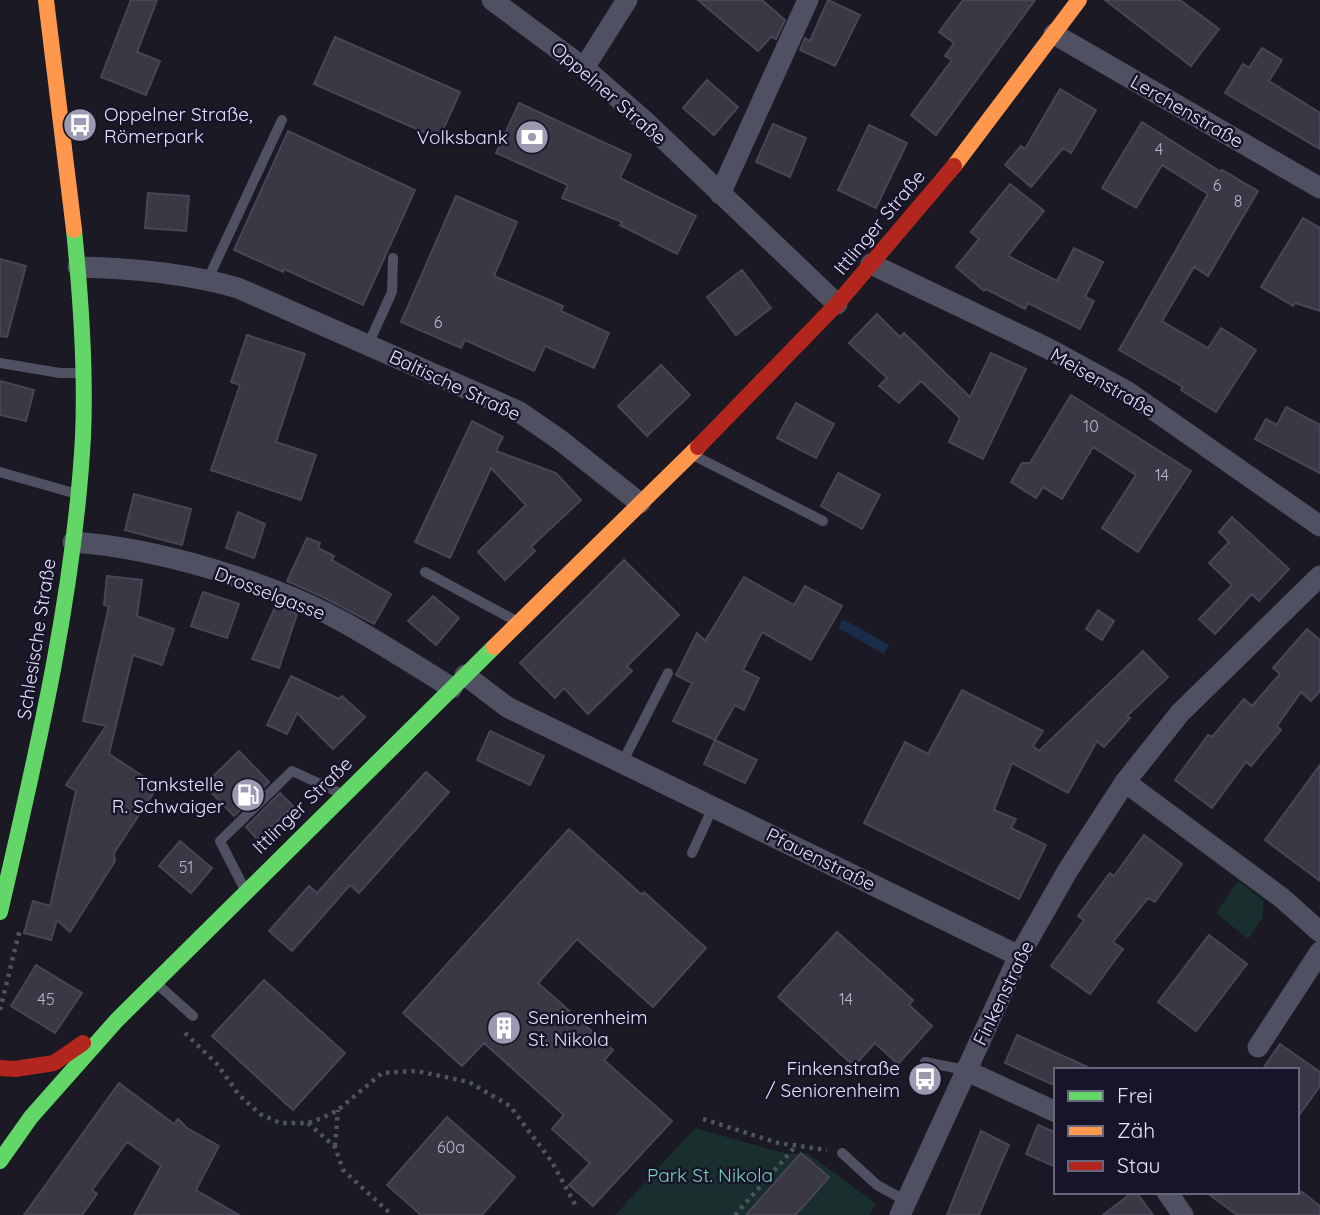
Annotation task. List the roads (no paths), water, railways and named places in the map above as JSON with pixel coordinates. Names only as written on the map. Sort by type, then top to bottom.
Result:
[{"type":"street","name":"Schlesische Straße","points":[[0,912],[12,843],[48,704],[63,620],[83,430],[84,373],[78,267],[46,0]]},
{"type":"street","points":[[584,68],[627,0]]},
{"type":"street","points":[[720,194],[808,0]]},
{"type":"street","name":"Ittlinger Straße","points":[[0,1161],[31,1117],[154,982],[342,794],[691,454],[837,304],[948,173],[1079,0]]},
{"type":"street","name":"Oppelner Straße","points":[[500,2],[584,68],[648,124],[837,304]]},
{"type":"street","name":"Lerchenstraße","points":[[1054,34],[1320,188]]},
{"type":"street","name":"Meisenstraße","points":[[871,264],[1049,349],[1128,392],[1320,526]]},
{"type":"street","name":"Baltische Straße","points":[[78,267],[127,268],[208,279],[238,288],[517,411],[560,440],[640,503]]},
{"type":"street","name":"Drosselgasse","points":[[73,542],[158,555],[288,596],[458,681]]},
{"type":"street","name":"Finkenstraße","points":[[903,1208],[1019,956],[1068,870],[1125,782],[1180,713],[1320,576]]},
{"type":"street","name":"Pfauenstraße","points":[[458,681],[1019,956]]},
{"type":"street","points":[[1125,782],[1282,898],[1320,932]]},
{"type":"street","points":[[1258,1048],[1320,952]]},
{"type":"street","name":"Ittlinger Straße","points":[[0,1068],[15,1069],[54,1063],[117,1020]]},
{"type":"street","points":[[965,1070],[1054,1111]]},
{"type":"street","points":[[1168,1194],[1183,1215]]},
{"type":"lane","points":[[208,279],[282,120]]},
{"type":"lane","name":"Baltische Straße","points":[[368,345],[392,292],[393,258]]},
{"type":"lane","points":[[0,363],[60,373],[84,373]]},
{"type":"lane","points":[[691,454],[823,521]]},
{"type":"lane","points":[[0,472],[77,494]]},
{"type":"lane","points":[[425,572],[519,622]]},
{"type":"lane","points":[[622,763],[668,673]]},
{"type":"lane","points":[[246,890],[220,841],[292,771],[342,794]]},
{"type":"lane","points":[[692,853],[713,807]]},
{"type":"lane","points":[[154,982],[193,1016]]},
{"type":"lane","points":[[925,1062],[965,1070]]},
{"type":"lane","points":[[842,1153],[903,1208]]},
{"type":"water","points":[[843,619],[889,645],[884,654],[838,628]]},
{"type":"place","name":"Oppelner Straße, Römerpark","points":[[80,125]]},
{"type":"place","name":"Volksbank","points":[[532,137]]},
{"type":"place","name":"Tankstelle R. Schwaiger","points":[[248,795]]},
{"type":"place","name":"Seniorenheim St. Nikola","points":[[504,1028]]},
{"type":"place","name":"Finkenstraße / Seniorenheim","points":[[925,1079]]},
{"type":"park label","name":"Park St. Nikola","points":[[710,1175]]}]
